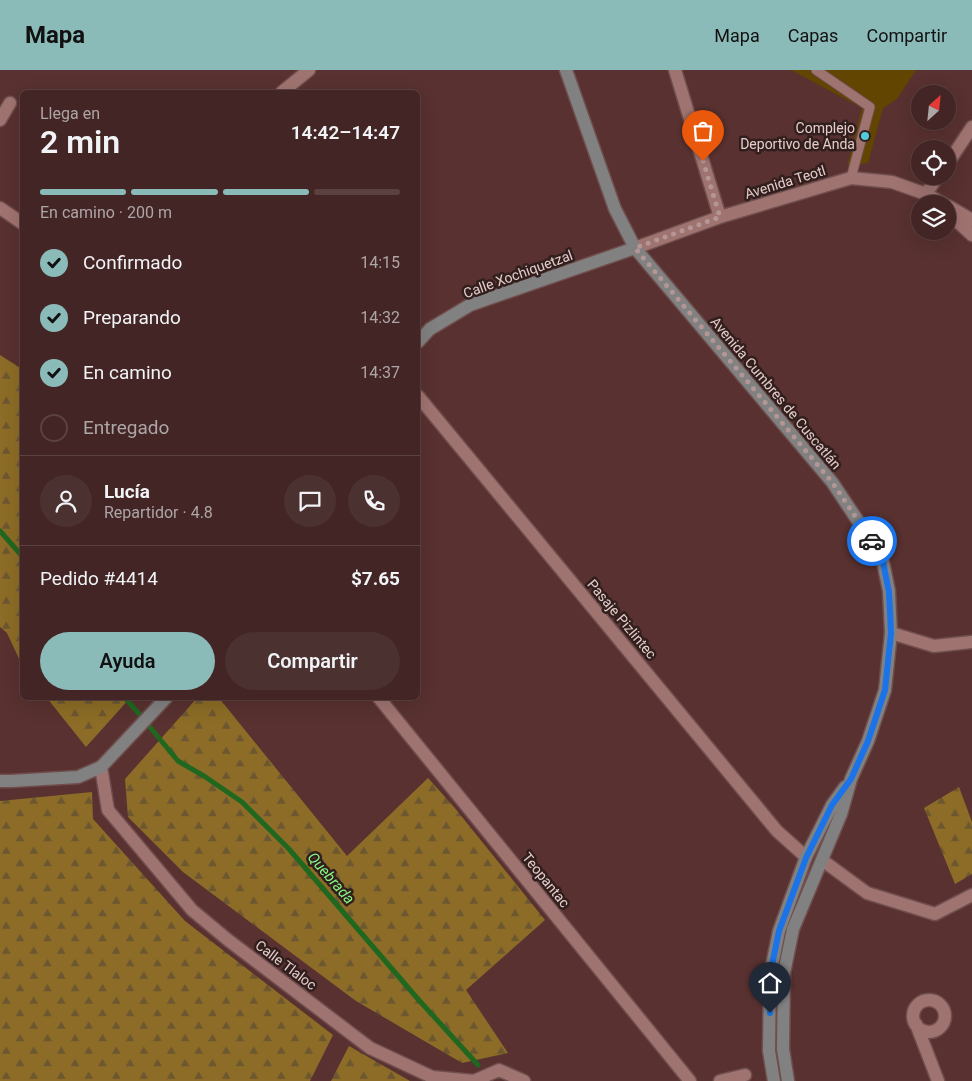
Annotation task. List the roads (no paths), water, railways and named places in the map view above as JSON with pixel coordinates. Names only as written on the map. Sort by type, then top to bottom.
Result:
[{"type":"main road","name":"Avenida Cumbres de Cuscatlán","points":[[566,70],[615,209],[635,248],[832,482],[883,562],[889,592],[891,633],[885,690],[868,741],[851,779],[841,814],[793,929],[784,973],[783,1049],[788,1081]]},
{"type":"main road","name":"Calle Xochiquetzal","points":[[420,340],[430,329],[470,305],[635,248]]},
{"type":"main road","points":[[0,780],[78,777],[101,767],[164,700]]},
{"type":"main road","name":"Avenida Cumbres de Cuscatlán","points":[[774,1081],[769,1051],[770,975],[779,931],[806,858],[832,805],[851,779]]},
{"type":"street","points":[[284,90],[309,70]]},
{"type":"street","points":[[675,70],[720,217]]},
{"type":"street","points":[[0,120],[10,103]]},
{"type":"street","points":[[956,151],[972,127]]},
{"type":"street","name":"Avenida Teotl","points":[[635,248],[720,217],[851,178],[892,182],[926,194]]},
{"type":"street","points":[[926,194],[932,185]]},
{"type":"street","points":[[0,208],[20,222]]},
{"type":"street","points":[[956,211],[972,220]]},
{"type":"street","points":[[956,220],[972,235]]},
{"type":"street","name":"Pasaje Pizlintec","points":[[420,398],[777,831],[806,858]]},
{"type":"street","points":[[891,633],[934,646],[972,642]]},
{"type":"street","name":"Teopantac","points":[[381,700],[690,1081]]},
{"type":"street","name":"Calle Tlaloc","points":[[101,767],[108,810],[192,910],[228,940],[370,1048],[432,1077],[474,1081],[499,1070],[524,1081]]},
{"type":"street","points":[[822,860],[866,893],[934,914],[972,895]]},
{"type":"street","points":[[916,1024],[938,1081]]},
{"type":"street","points":[[720,1081],[745,1075]]},
{"type":"lane","points":[[816,70],[870,107],[851,178]]},
{"type":"waterway","name":"Quebrada","points":[[0,531],[20,554]]},
{"type":"waterway","name":"Quebrada","points":[[127,700],[141,716]]},
{"type":"waterway","name":"Quebrada","points":[[149,726],[178,761],[242,802],[289,849],[417,998],[478,1065]]},
{"type":"place","name":"Complejo Deportivo de Anda","points":[[865,136]]}]
